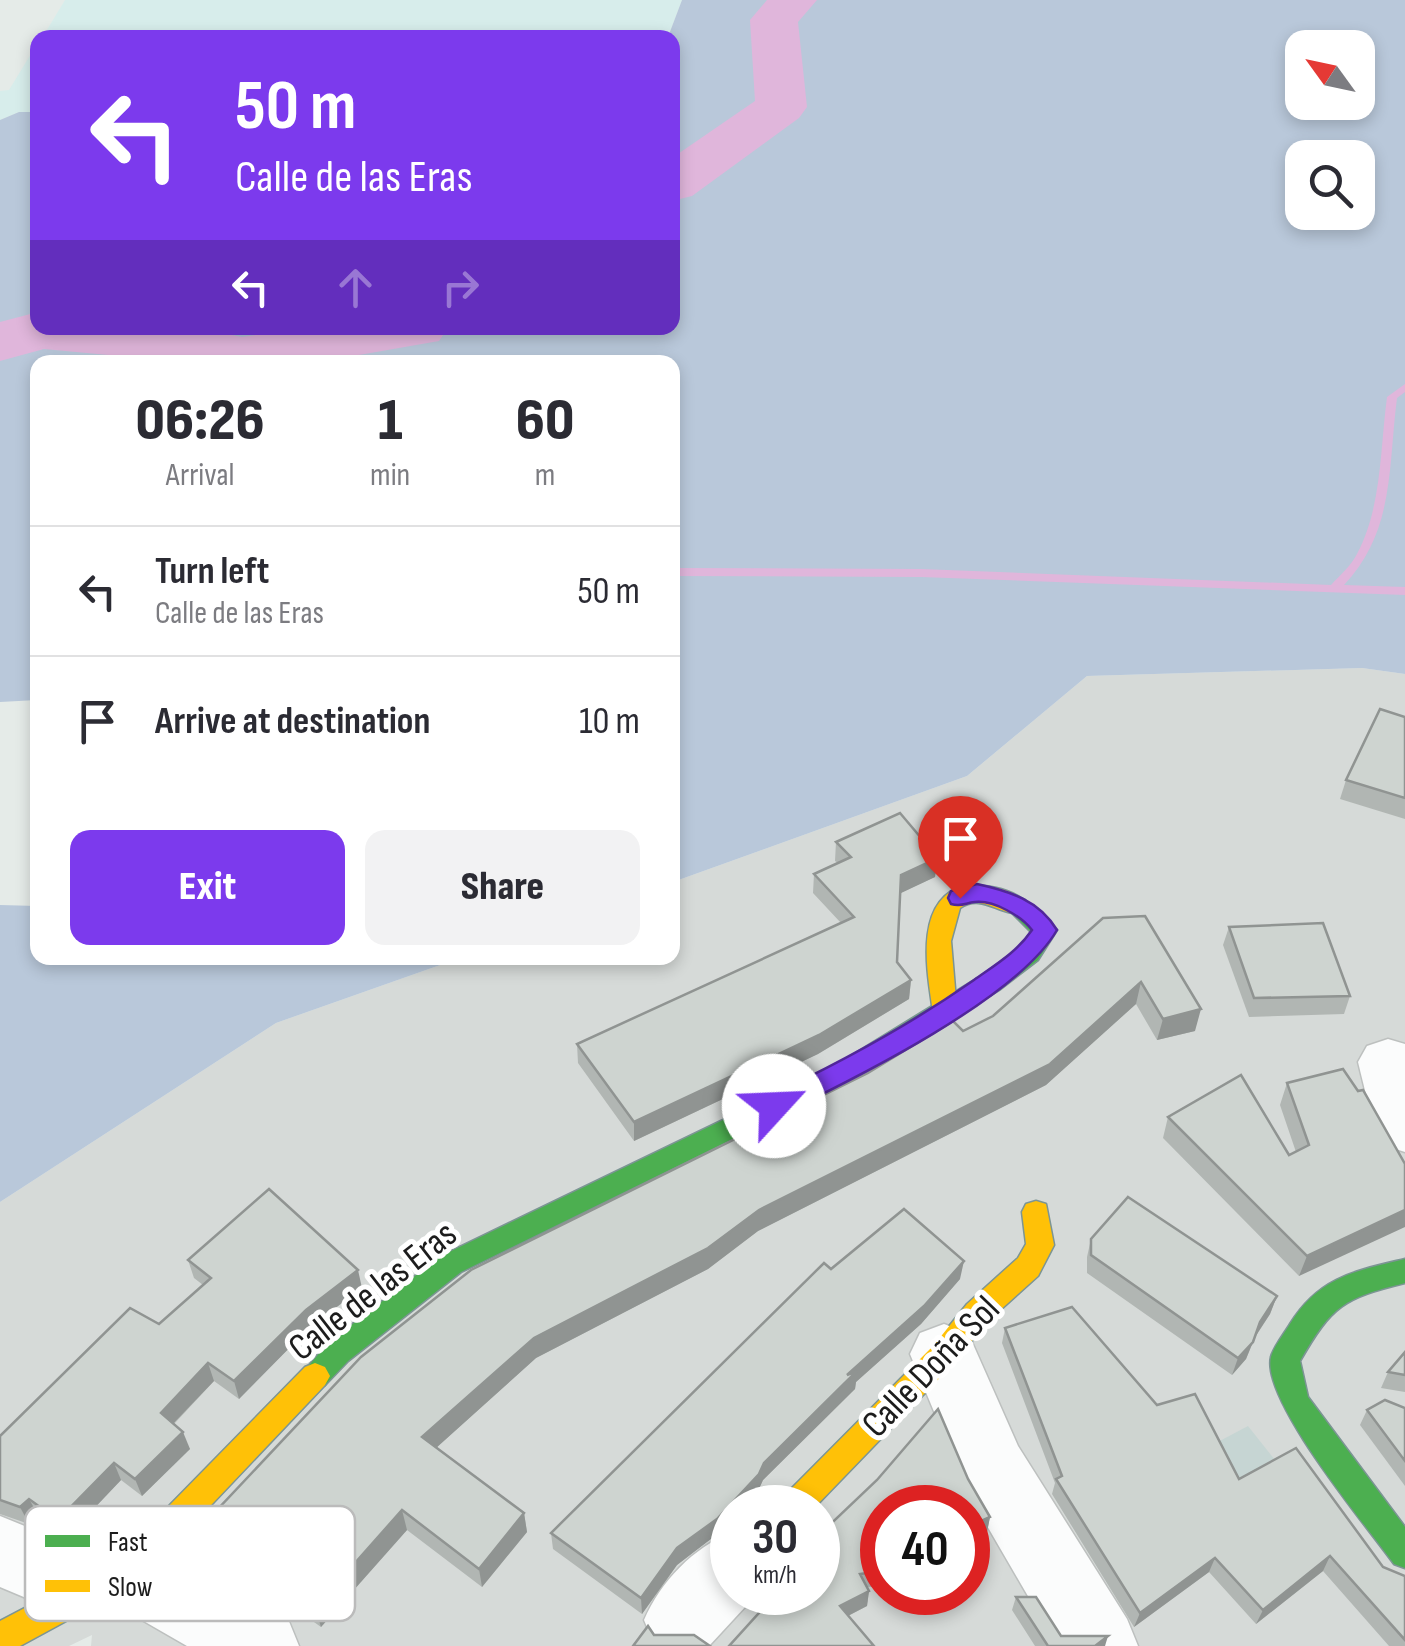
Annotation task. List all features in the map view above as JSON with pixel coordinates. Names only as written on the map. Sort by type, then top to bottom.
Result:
[{"type":"street","name":"Calle de las Eras","points":[[189,1506],[338,1352],[451,1264],[842,1074],[946,1012],[1029,954],[1045,930],[1036,918],[1004,898],[977,892],[960,898],[942,916],[936,952],[946,1012]]},
{"type":"street","points":[[1388,1062],[1405,1127]]},
{"type":"street","name":"Calle Doña Sol","points":[[815,1485],[944,1354],[976,1312],[1028,1267],[1040,1245],[1036,1212]]},
{"type":"street","points":[[1405,1272],[1347,1286],[1310,1317],[1285,1360],[1288,1385],[1298,1407],[1405,1553]]},
{"type":"street","points":[[944,1354],[993,1469],[1100,1646]]},
{"type":"street","points":[[0,1551],[25,1562]]},
{"type":"street","points":[[682,1620],[710,1591]]},
{"type":"street","name":"Calle de las Eras","points":[[0,1639],[33,1621]]},
{"type":"street","points":[[217,1621],[261,1646]]},
{"type":"shaded area","points":[[65,0],[682,0],[671,30],[47,30]]},
{"type":"shaded area","points":[[682,0],[1405,0],[1405,674],[1362,668],[1087,676],[967,776],[680,879],[680,355],[30,355],[30,700],[0,702],[0,120],[30,112],[30,335],[680,335],[680,30],[671,30]]},
{"type":"shaded area","points":[[30,56],[30,112],[0,120],[0,91],[9,90]]},
{"type":"shaded area","points":[[1362,668],[1405,674],[1405,1646],[91,1646],[92,1635],[69,1646],[0,1646],[0,1202],[276,1023],[440,965],[680,965],[680,879],[967,776],[1087,676]]},
{"type":"shaded area","points":[[0,905],[30,906],[30,965],[440,965],[276,1023],[0,1202]]},
{"type":"shaded area","points":[[1248,1426],[1282,1469],[1252,1494],[1214,1444]]},
{"type":"building","points":[[1380,709],[1405,717],[1405,798],[1346,780]]},
{"type":"building","points":[[900,813],[938,858],[901,875],[897,962],[911,980],[819,1035],[634,1122],[577,1044],[854,917],[814,874],[851,857],[836,842]]},
{"type":"building","points":[[1145,916],[1201,1009],[1163,1019],[1141,982],[1050,1064],[759,1210],[708,1248],[534,1338],[422,1437],[524,1513],[479,1569],[402,1510],[355,1563],[355,1506],[221,1506],[361,1357],[471,1270],[868,1073],[953,1021],[963,1031],[993,1016],[1103,918]]},
{"type":"building","points":[[1323,923],[1350,996],[1254,998],[1229,927]]},
{"type":"building","points":[[1343,1069],[1358,1091],[1363,1090],[1405,1164],[1405,1210],[1307,1256],[1168,1117],[1241,1075],[1289,1155],[1309,1145],[1287,1083]]},
{"type":"building","points":[[269,1189],[358,1270],[306,1310],[234,1381],[208,1363],[161,1413],[183,1432],[135,1479],[114,1463],[72,1506],[39,1506],[29,1499],[20,1507],[0,1500],[0,1436],[130,1308],[159,1324],[211,1278],[188,1260]]},
{"type":"building","points":[[1128,1197],[1277,1296],[1260,1322],[1253,1342],[1238,1358],[1091,1255],[1091,1239]]},
{"type":"building","points":[[904,1209],[964,1261],[924,1306],[847,1375],[857,1371],[764,1463],[749,1485],[710,1485],[710,1524],[677,1548],[641,1598],[551,1533],[824,1263],[831,1269]]},
{"type":"building","points":[[1072,1307],[1157,1405],[1195,1394],[1239,1479],[1296,1448],[1383,1567],[1405,1576],[1405,1640],[1330,1556],[1263,1610],[1215,1558],[1140,1613],[1056,1479],[1062,1476],[1005,1328]]},
{"type":"building","points":[[1405,1352],[1405,1375],[1388,1372]]},
{"type":"building","points":[[1385,1400],[1405,1408],[1405,1461],[1367,1410]]},
{"type":"building","points":[[938,1409],[971,1485],[872,1485]]},
{"type":"building","points":[[860,1496],[860,1596],[840,1606],[840,1515]]},
{"type":"building","points":[[1016,1597],[1036,1597],[1061,1636],[1108,1636],[1095,1646],[1048,1646]]},
{"type":"building","points":[[840,1606],[874,1646],[729,1646],[757,1615],[840,1615]]},
{"type":"building","points":[[648,1626],[654,1635],[694,1635],[710,1646],[633,1646]]},
{"type":"waterway","points":[[680,178],[781,107],[774,20],[793,0]]},
{"type":"waterway","points":[[0,342],[30,333]]},
{"type":"waterway","points":[[104,335],[166,340],[237,355]]},
{"type":"waterway","points":[[248,355],[373,335]]},
{"type":"waterway","points":[[1335,588],[1358,562],[1371,534],[1381,496],[1392,397],[1405,387]]},
{"type":"waterway","points":[[680,572],[921,573],[1335,588]]},
{"type":"waterway","points":[[1335,588],[1405,591]]},
{"type":"traffic: fast","points":[[315,1376],[338,1352],[451,1264],[842,1074],[990,983],[1029,954],[1045,930],[1017,906]]},
{"type":"traffic: fast","points":[[1405,1271],[1347,1285],[1310,1317],[1285,1359],[1288,1385],[1298,1407],[1405,1553]]},
{"type":"traffic: slow","points":[[945,1012],[939,941],[942,919],[951,902],[965,893],[987,893],[1017,906]]},
{"type":"traffic: slow","points":[[816,1485],[944,1354],[977,1313],[1028,1267],[1040,1245],[1036,1212]]},
{"type":"traffic: slow","points":[[190,1506],[315,1376]]},
{"type":"traffic: slow","points":[[0,1639],[34,1621]]},
{"type":"route","points":[[774,1106],[842,1074],[946,1012],[1029,954],[1045,930],[1036,918],[1004,898],[977,892],[960,898]]}]
